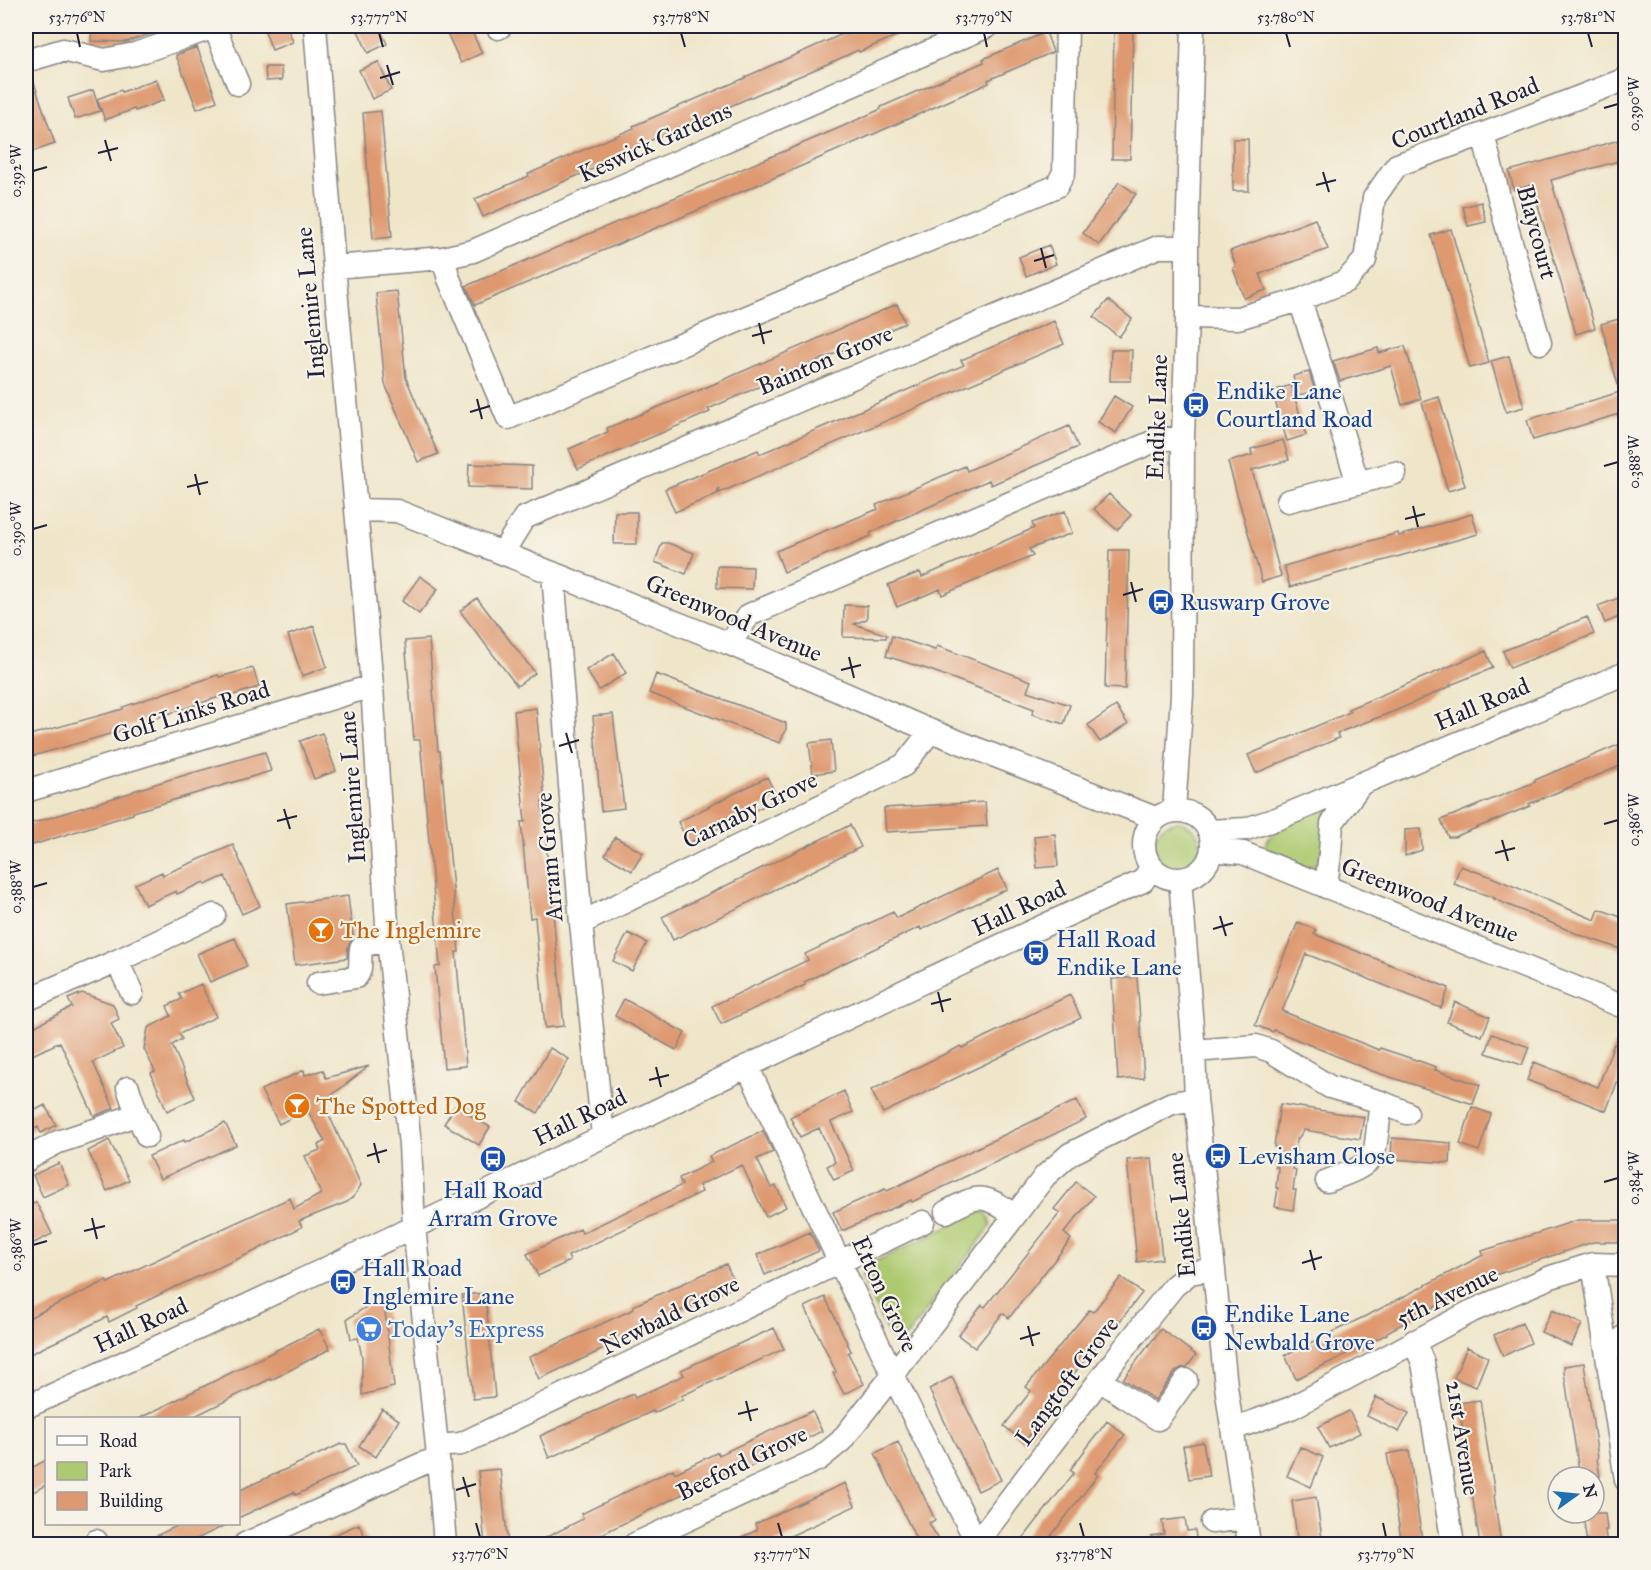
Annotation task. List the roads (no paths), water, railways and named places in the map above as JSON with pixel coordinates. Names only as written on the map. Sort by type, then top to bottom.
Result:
[{"type":"street","points":[[26,61],[63,50],[104,60],[135,54],[214,26],[238,84]]},
{"type":"street","name":"Inglemire Lane","points":[[315,26],[334,267],[372,686],[388,940],[410,1146],[414,1226],[438,1452],[445,1545]]},
{"type":"street","name":"Keswick Gardens","points":[[334,267],[443,258],[473,251],[988,26]]},
{"type":"street","points":[[443,258],[449,279],[508,418],[1057,186],[1064,172],[1067,26]]},
{"type":"street","name":"Endike Lane","points":[[1164,814],[1182,695],[1186,247],[1193,26]]},
{"type":"street","name":"Courtland Road","points":[[1187,317],[1238,318],[1300,300],[1346,281],[1365,260],[1374,198],[1397,165],[1626,79]]},
{"type":"street","name":"Blaycourt","points":[[1483,134],[1540,343]]},
{"type":"street","name":"Bainton Grove","points":[[503,552],[524,518],[1158,247],[1186,247]]},
{"type":"street","points":[[1300,300],[1358,483]]},
{"type":"street","points":[[730,644],[749,615],[1157,440],[1183,437]]},
{"type":"street","points":[[1287,501],[1395,473]]},
{"type":"street","name":"Greenwood Avenue","points":[[356,510],[397,512],[503,552],[730,644],[931,731],[1164,814]]},
{"type":"street","name":"Arram Grove","points":[[553,573],[581,923],[603,1136]]},
{"type":"street","name":"Hall Road","points":[[1211,840],[1278,818],[1626,673]]},
{"type":"street","name":"Golf Links Road","points":[[26,791],[372,686]]},
{"type":"street","name":"Carnaby Grove","points":[[581,923],[903,765],[931,731]]},
{"type":"street","name":"Hall Road","points":[[1326,887],[1332,824],[1360,785]]},
{"type":"street","points":[[1188,812],[1201,819],[1211,840],[1206,864],[1195,874],[1180,879],[1170,878],[1151,867],[1144,852],[1144,834],[1164,814],[1188,812]]},
{"type":"street","name":"Greenwood Avenue","points":[[1211,840],[1626,1008]]},
{"type":"street","name":"Hall Road","points":[[26,1407],[137,1357],[1143,880],[1151,867]]},
{"type":"street","name":"Endike Lane","points":[[1180,879],[1196,1099],[1226,1386],[1249,1545]]},
{"type":"street","points":[[26,1000],[117,961],[214,915]]},
{"type":"street","points":[[318,983],[356,977],[361,969],[361,949],[364,945],[388,940]]},
{"type":"street","points":[[117,961],[132,993]]},
{"type":"street","points":[[1194,1051],[1256,1046],[1271,1051],[1330,1088],[1381,1102],[1407,1113]]},
{"type":"street","name":"Etton Grove","points":[[747,1066],[893,1375],[977,1544]]},
{"type":"street","points":[[128,1088],[147,1136]]},
{"type":"street","points":[[946,1212],[965,1202],[982,1197],[997,1203],[1014,1215],[1044,1176],[1070,1154],[1172,1102],[1196,1099]]},
{"type":"street","points":[[1327,1181],[1354,1170],[1373,1154],[1381,1102]]},
{"type":"street","points":[[26,1161],[58,1142],[137,1114]]},
{"type":"street","name":"Beeford Grove","points":[[635,1545],[819,1459],[841,1441],[1014,1215]]},
{"type":"street","name":"Newbald Grove","points":[[244,1545],[424,1463],[438,1452],[461,1444],[923,1222]]},
{"type":"street","points":[[1593,1264],[1626,1480]]},
{"type":"street","name":"5th Avenue","points":[[1233,1429],[1291,1408],[1482,1306],[1551,1277],[1593,1264],[1626,1266]]},
{"type":"street","name":"Langtoft Grove","points":[[977,1544],[1174,1286],[1190,1273],[1214,1269]]},
{"type":"street","points":[[1606,1353],[1626,1335]]},
{"type":"street","name":"21st Avenue","points":[[1414,1341],[1423,1363],[1453,1545]]},
{"type":"street","points":[[1100,1380],[1158,1419],[1186,1380]]},
{"type":"street","points":[[1212,1522],[1246,1518]]},
{"type":"place","name":"Endike Lane Courtland Road","points":[[1196,405]]},
{"type":"place","name":"Ruswarp Grove","points":[[1161,602]]},
{"type":"place","name":"The Inglemire","points":[[321,930]]},
{"type":"place","name":"Hall Road Endike Lane","points":[[1036,953]]},
{"type":"place","name":"The Spotted Dog","points":[[297,1106]]},
{"type":"place","name":"Levisham Close","points":[[1218,1156]]},
{"type":"place","name":"Hall Road Arram Grove","points":[[493,1159]]},
{"type":"place","name":"Hall Road Inglemire Lane","points":[[343,1282]]},
{"type":"place","name":"Endike Lane Newbald Grove","points":[[1204,1328]]},
{"type":"place","name":"Today's Express","points":[[369,1329]]}]
